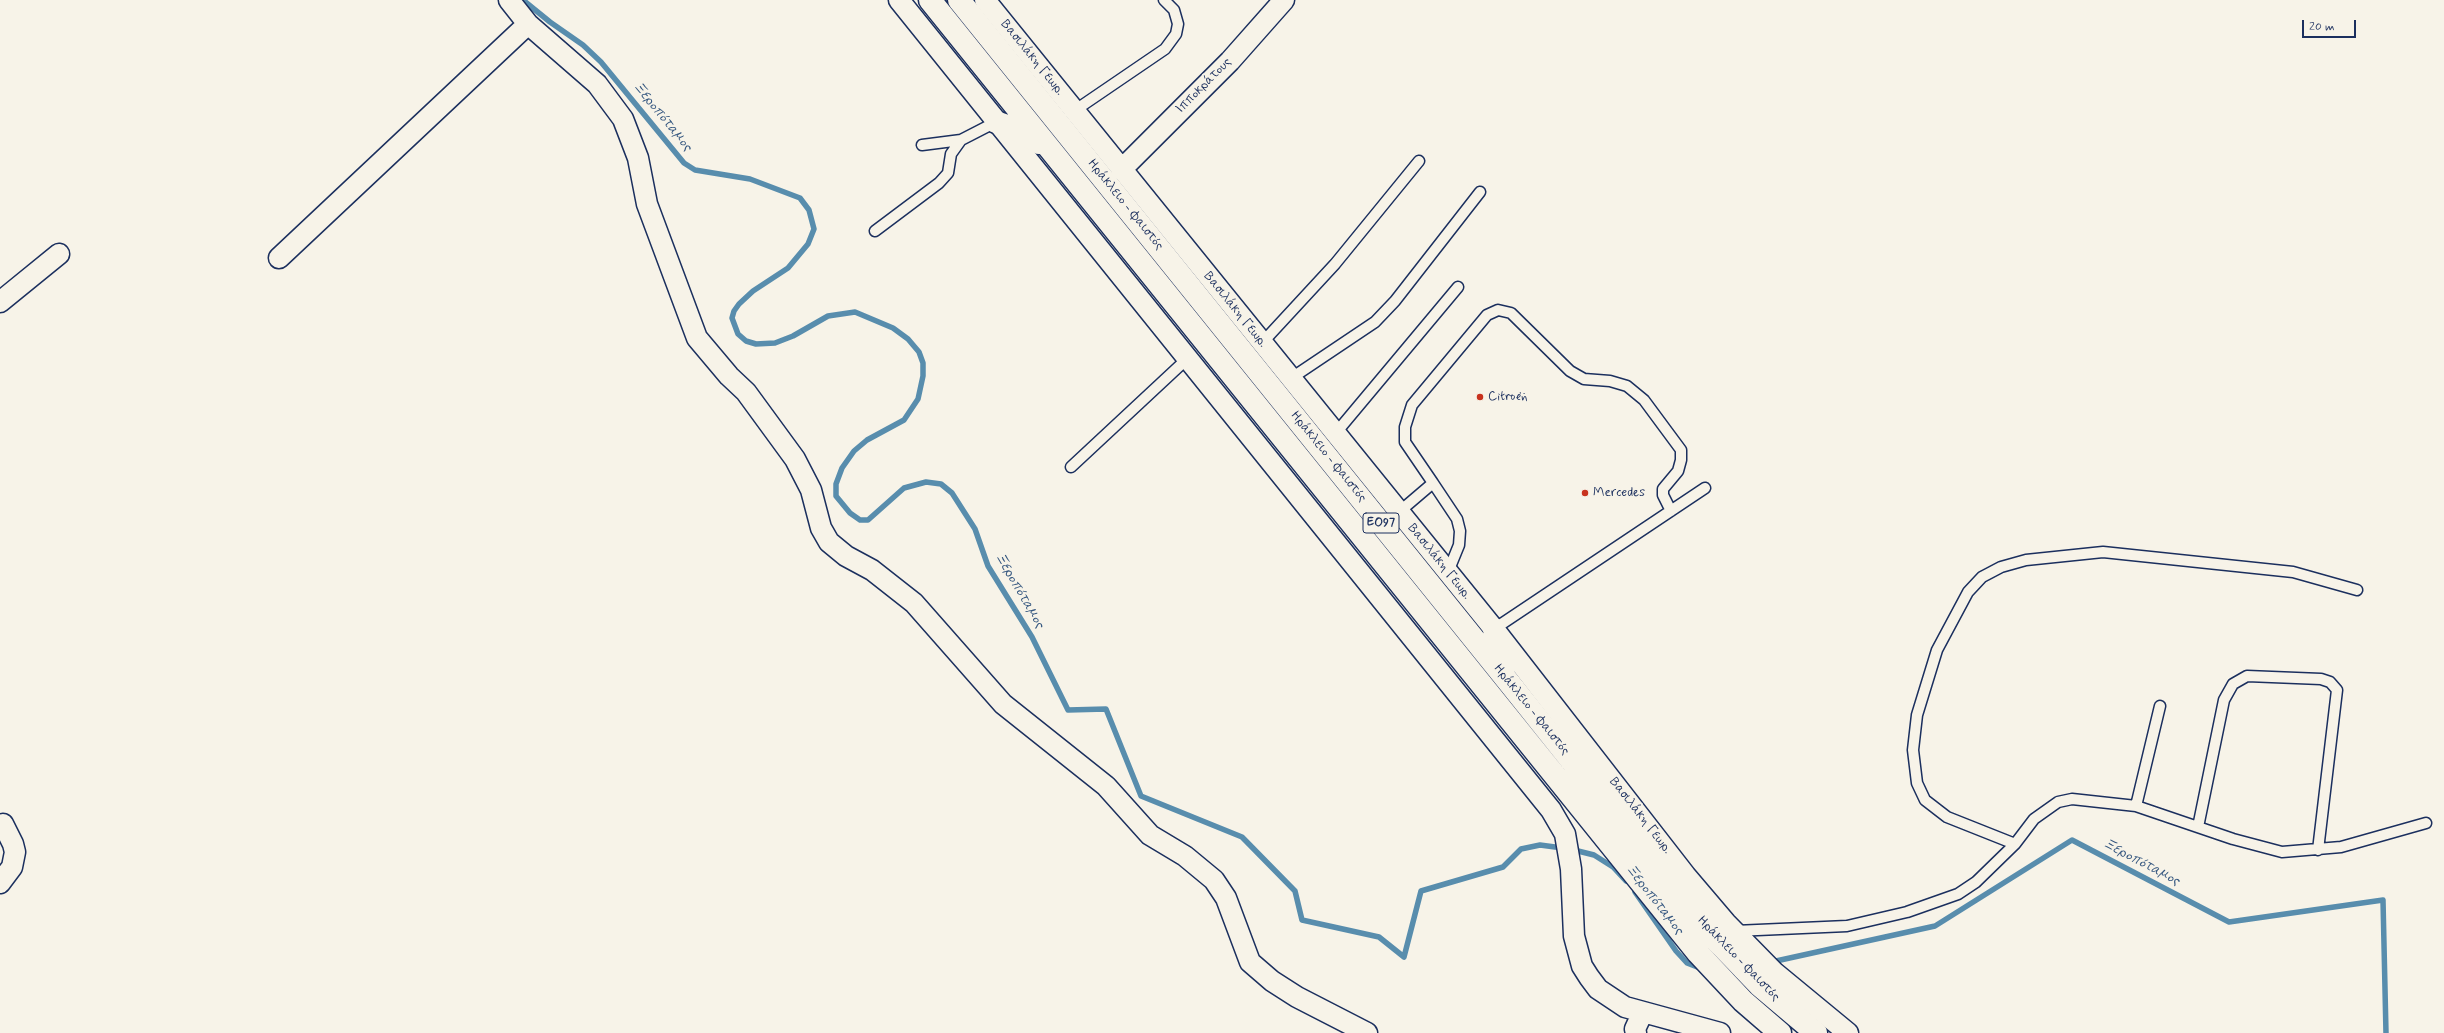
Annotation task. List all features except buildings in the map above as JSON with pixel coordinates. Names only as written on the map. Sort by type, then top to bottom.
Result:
[{"type":"main road","name":"Ηράκλειο - Φαιστός","points":[[930,0],[1698,953],[1743,1001],[1780,1033]]},
{"type":"main road","name":"Ηράκλειο - Φαιστός","points":[[959,0],[1713,937],[1758,985],[1816,1033]]},
{"type":"main road","points":[[996,122],[1013,128],[1049,148]]},
{"type":"main road","points":[[1494,629],[1499,658],[1511,685]]},
{"type":"main road","points":[[1698,953],[1763,1033]]},
{"type":"street","points":[[509,0],[528,24],[597,84],[623,119],[638,158],[647,204],[697,338],[729,376],[746,392],[795,458],[811,490],[821,528],[829,542],[846,556],[872,570],[914,603],[1003,704],[1106,786],[1150,835],[1185,856],[1214,880],[1226,898],[1250,962],[1272,981],[1297,997],[1367,1033]]},
{"type":"street","points":[[899,0],[1556,818],[1566,840],[1571,869],[1574,936],[1582,966],[1598,989],[1610,998],[1625,1006],[1720,1033]]},
{"type":"street","name":"Βασιλάκη Γεωρ.","points":[[985,0],[1290,379],[1494,629],[1686,876],[1774,972],[1848,1033]]},
{"type":"street","name":"Ιπποκράτους","points":[[1121,170],[1230,61],[1284,0]]},
{"type":"street","points":[[279,258],[528,24]]},
{"type":"street","points":[[0,302],[59,254]]},
{"type":"street","points":[[0,883],[12,867],[15,852],[13,844],[3,824]]},
{"type":"street","points":[[1636,1033],[1635,1029],[1643,1012]]},
{"type":"lane","points":[[1074,111],[1165,49],[1176,34],[1178,24],[1174,10],[1164,0]]},
{"type":"lane","points":[[922,145],[961,140],[996,122]]},
{"type":"lane","points":[[875,231],[939,183],[948,172],[952,154],[961,140]]},
{"type":"lane","points":[[1262,343],[1335,264],[1419,161]]},
{"type":"lane","points":[[1290,379],[1375,322],[1395,301],[1480,192]]},
{"type":"lane","points":[[1335,434],[1458,287]]},
{"type":"lane","points":[[1448,572],[1459,545],[1460,531],[1457,519],[1405,442],[1405,427],[1412,405],[1487,315],[1498,310],[1511,313],[1570,372],[1584,379],[1610,381],[1627,386],[1644,400],[1681,450],[1682,460],[1678,471],[1663,489],[1671,511]]},
{"type":"lane","points":[[1070,467],[1188,358]]},
{"type":"lane","points":[[1399,512],[1433,483]]},
{"type":"lane","points":[[1494,629],[1705,488]]},
{"type":"lane","points":[[2015,844],[1947,817],[1926,800],[1917,783],[1912,750],[1917,715],[1937,650],[1968,592],[1982,577],[2001,567],[2026,560],[2103,552],[2293,572],[2357,590]]},
{"type":"lane","points":[[2198,827],[2224,700],[2233,684],[2247,676],[2321,679],[2330,682],[2337,690],[2318,850]]},
{"type":"lane","points":[[2136,806],[2160,706]]},
{"type":"lane","points":[[1735,931],[1847,926],[1907,912],[1958,894],[1976,882],[2015,844],[2034,819],[2058,802],[2072,799],[2136,806],[2198,827],[2282,852],[2341,847],[2426,823]]},
{"type":"waterway","name":"Ξεροπόταμος","points":[[523,0],[550,22],[583,45],[601,62],[684,163],[695,170],[750,179],[800,198],[809,210],[814,229],[808,244],[788,268],[753,291],[739,304],[734,311],[732,318],[738,334],[746,341],[756,344],[775,343],[793,336],[828,316],[855,312],[893,328],[908,339],[919,352],[923,363],[923,376],[918,399],[904,420],[867,440],[854,451],[842,468],[836,484],[836,496],[850,513],[860,520],[868,520],[904,488],[926,482],[941,484],[952,493],[975,529],[988,566],[1032,637],[1068,710],[1106,709],[1141,796],[1242,837],[1295,891],[1302,920],[1379,937],[1404,957],[1421,891],[1503,867],[1521,849],[1540,845],[1570,849],[1594,855],[1613,867],[1626,881]]},
{"type":"waterway","name":"Ξεροπόταμος","points":[[1776,961],[1935,926],[2072,840],[2229,922],[2383,900],[2386,1033]]},
{"type":"waterway","name":"Ξεροπόταμος","points":[[1635,892],[1676,951],[1687,963],[1705,970]]},
{"type":"place","name":"Citroën","points":[[1480,397]]},
{"type":"place","name":"Mercedes","points":[[1585,493]]}]
